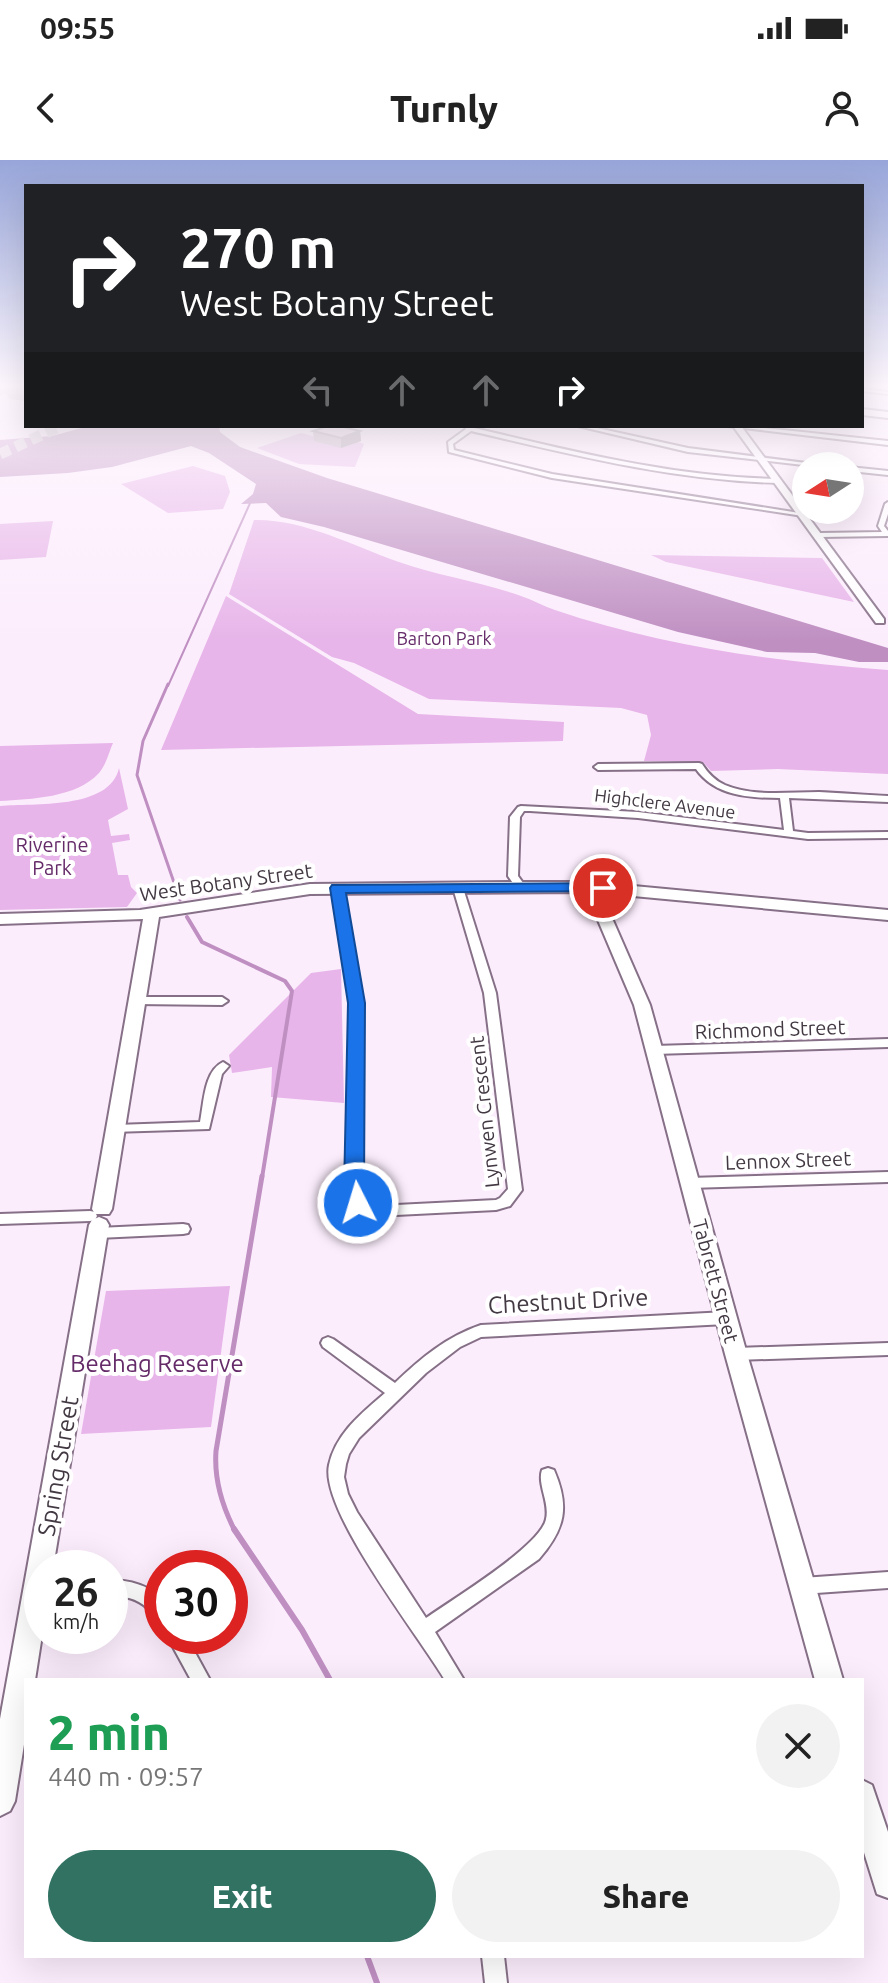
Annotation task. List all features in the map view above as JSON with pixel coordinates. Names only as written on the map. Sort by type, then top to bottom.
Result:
[{"type":"main road","points":[[771,471],[792,499]]},
{"type":"main road","points":[[811,524],[886,626]]},
{"type":"main road","name":"West Botany Street","points":[[0,919],[152,914],[290,891],[338,888],[521,887],[591,887],[888,915]]},
{"type":"main road","name":"Tabrett Street","points":[[591,887],[635,987],[654,1050],[828,1678]]},
{"type":"main road","name":"Spring Street","points":[[46,1550],[97,1221],[116,1129],[152,914]]},
{"type":"main road","name":"Spring Street","points":[[0,1801],[28,1654]]},
{"type":"main road","points":[[864,1802],[888,1883]]},
{"type":"street","points":[[532,471],[792,512]]},
{"type":"street","points":[[648,471],[732,481],[778,481]]},
{"type":"street","points":[[888,504],[881,526],[888,534]]},
{"type":"street","points":[[820,535],[888,534]]},
{"type":"street","points":[[598,767],[699,766],[702,774],[713,783],[739,793],[888,799]]},
{"type":"street","points":[[784,796],[789,834]]},
{"type":"street","name":"Highclere Avenue","points":[[521,887],[513,876],[517,812],[539,808],[605,812],[789,834],[888,835]]},
{"type":"street","name":"Lynwen Crescent","points":[[338,888],[357,1003],[354,1191],[364,1209],[376,1211],[496,1205],[505,1202],[515,1190],[490,993],[458,888]]},
{"type":"street","points":[[138,1001],[222,1001]]},
{"type":"street","name":"Richmond Street","points":[[654,1050],[888,1043]]},
{"type":"street","points":[[116,1129],[205,1126],[216,1073],[223,1066]]},
{"type":"street","name":"Lennox Street","points":[[689,1183],[888,1177]]},
{"type":"street","points":[[0,1219],[97,1221],[183,1229]]},
{"type":"street","name":"Chestnut Drive","points":[[454,1678],[425,1629],[349,1516],[338,1493],[336,1476],[345,1444],[354,1431],[445,1347],[481,1331],[726,1318]]},
{"type":"street","points":[[328,1343],[396,1392]]},
{"type":"street","points":[[736,1354],[888,1349]]},
{"type":"street","points":[[425,1629],[533,1553],[546,1539],[555,1523],[557,1506],[548,1475]]},
{"type":"street","points":[[802,1586],[888,1580]]},
{"type":"street","points":[[186,1654],[200,1678]]},
{"type":"street","points":[[493,1958],[496,1983]]},
{"type":"green space","points":[[173,471],[209,471],[225,476],[230,492],[223,509],[168,513],[121,484]]},
{"type":"green space","name":"Barton Park","points":[[254,520],[310,529],[414,567],[506,591],[595,623],[678,643],[762,657],[888,670],[888,774],[778,769],[711,771],[703,762],[644,761],[651,735],[647,715],[621,708],[429,699],[354,663],[332,657],[229,594]]},
{"type":"green space","points":[[53,521],[46,557],[0,560],[0,524]]},
{"type":"green space","points":[[651,555],[822,558],[854,602],[666,562]]},
{"type":"green space","points":[[226,596],[418,714],[564,722],[563,741],[161,750]]},
{"type":"green space","points":[[113,743],[99,773],[78,788],[52,796],[0,801],[0,746]]},
{"type":"green space","name":"Riverine Park","points":[[119,768],[128,809],[108,820],[111,836],[129,834],[130,840],[112,843],[118,875],[128,875],[131,887],[137,893],[127,907],[0,910],[0,806],[50,804],[86,798],[113,782]]},
{"type":"green space","points":[[341,969],[344,1103],[271,1097],[272,1067],[232,1073],[229,1055],[311,973]]},
{"type":"green space","name":"Beehag Reserve","points":[[230,1286],[211,1427],[81,1434],[106,1291]]},
{"type":"shaded area","points":[[0,471],[82,471],[68,473],[0,477]]},
{"type":"shaded area","points":[[236,471],[308,471],[888,648],[888,662],[859,662],[815,653],[767,652],[678,632],[281,517],[266,503],[241,504],[253,494],[256,484]]},
{"type":"waterway","points":[[168,686],[251,501]]},
{"type":"waterway","points":[[168,684],[143,741],[137,775],[180,900]]},
{"type":"waterway","points":[[187,917],[202,942],[285,981],[292,991],[262,1178]]},
{"type":"waterway","points":[[234,1529],[220,1492],[216,1451],[262,1176]]},
{"type":"waterway","points":[[234,1529],[302,1630],[329,1678]]},
{"type":"waterway","points":[[368,1958],[377,1983]]},
{"type":"route","points":[[358,1203],[354,1191],[357,1003],[338,888],[603,888]]}]
